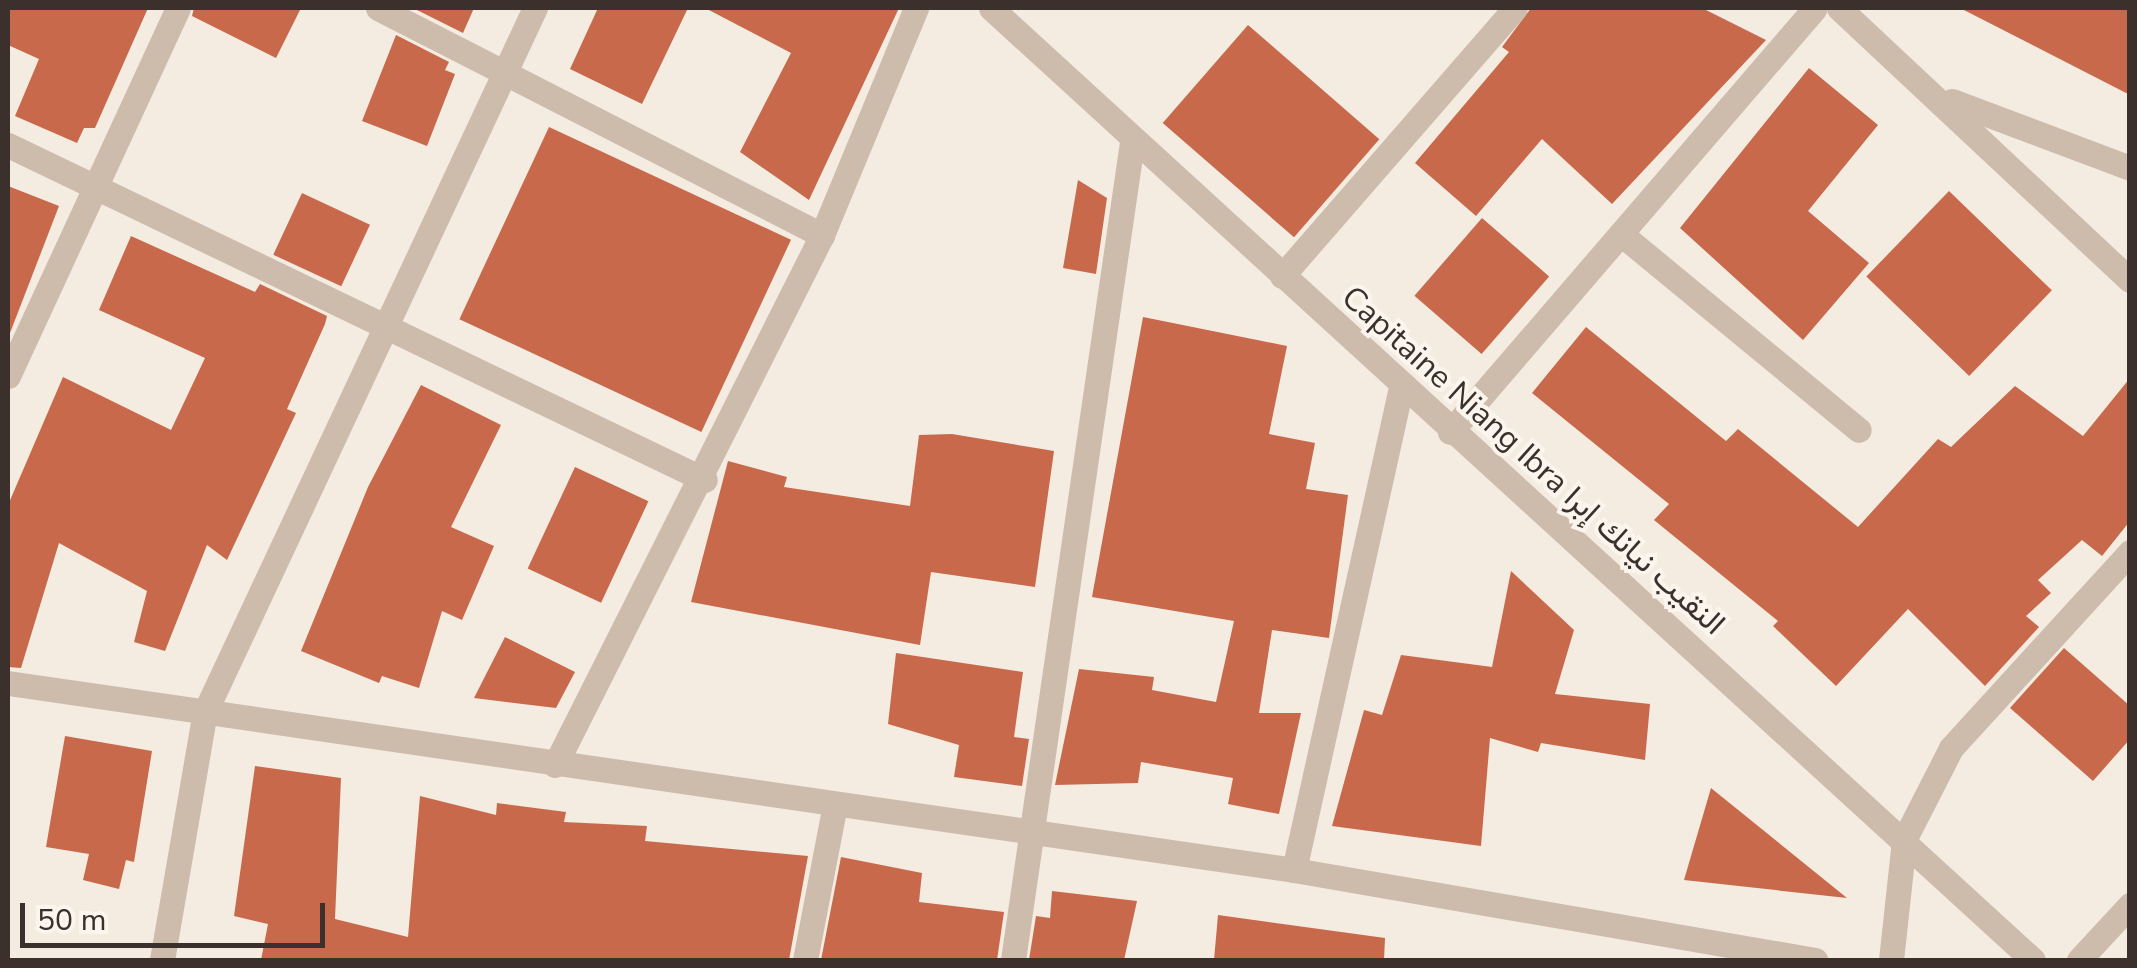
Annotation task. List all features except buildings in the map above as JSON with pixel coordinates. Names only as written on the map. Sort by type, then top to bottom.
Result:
[{"type":"street","points":[[8,376],[178,8]]},
{"type":"street","points":[[378,8],[509,69],[822,235]]},
{"type":"street","points":[[162,960],[206,712],[390,331],[535,8]]},
{"type":"street","points":[[554,765],[705,480],[822,235],[916,8]]},
{"type":"street","name":"Capitaine Niang Ibra النقيب نيانك إبرا","points":[[991,8],[1132,142],[2033,960]]},
{"type":"street","points":[[1282,276],[1515,8]]},
{"type":"street","points":[[1450,432],[1815,8]]},
{"type":"street","points":[[1839,8],[1941,97],[2130,280]]},
{"type":"street","points":[[1941,97],[2130,168]]},
{"type":"street","points":[[1012,960],[1132,142]]},
{"type":"street","points":[[8,145],[705,480]]},
{"type":"street","points":[[1620,234],[1859,430]]},
{"type":"street","points":[[1294,870],[1401,386]]},
{"type":"street","points":[[1891,960],[1904,840],[1950,748],[2130,552]]},
{"type":"street","points":[[8,684],[1294,870],[1815,960]]},
{"type":"street","points":[[805,960],[835,804]]},
{"type":"street","points":[[2080,960],[2130,905]]}]
